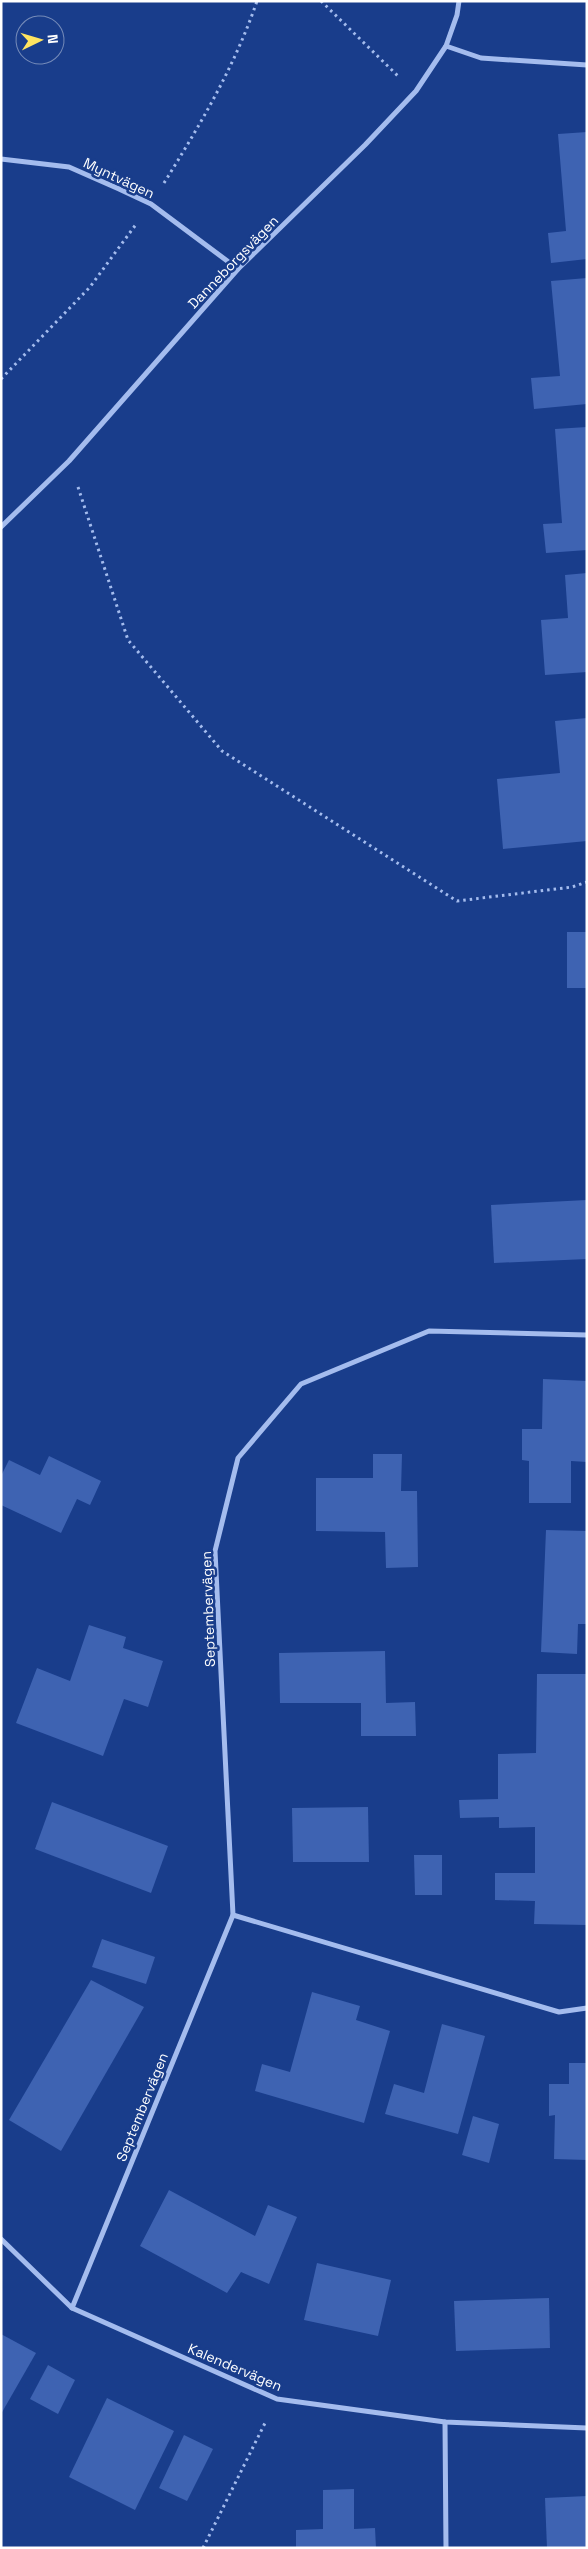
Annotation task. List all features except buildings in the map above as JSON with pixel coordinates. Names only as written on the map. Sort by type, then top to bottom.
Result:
[{"type":"street","name":"Danneborgsvägen","points":[[1,526],[69,460],[238,269],[365,145],[416,91],[446,46],[457,16],[459,1]]},
{"type":"street","points":[[446,46],[481,58],[587,65]]},
{"type":"street","name":"Myntvägen","points":[[1,159],[69,167],[119,189],[151,204],[238,269]]},
{"type":"street","name":"Septembervägen","points":[[72,2308],[233,1915],[215,1551],[238,1458],[301,1384],[430,1331],[587,1335]]},
{"type":"street","points":[[233,1915],[560,2012],[587,2008]]},
{"type":"street","name":"Kalendervägen","points":[[1,2239],[72,2308],[277,2399],[445,2422],[587,2428]]},
{"type":"street","points":[[445,2422],[446,2548]]},
{"type":"path","points":[[321,1],[380,60],[416,91]]},
{"type":"path","points":[[69,460],[128,640],[222,751],[457,901],[572,887],[587,882]]},
{"type":"path","points":[[202,2548],[277,2399]]}]
